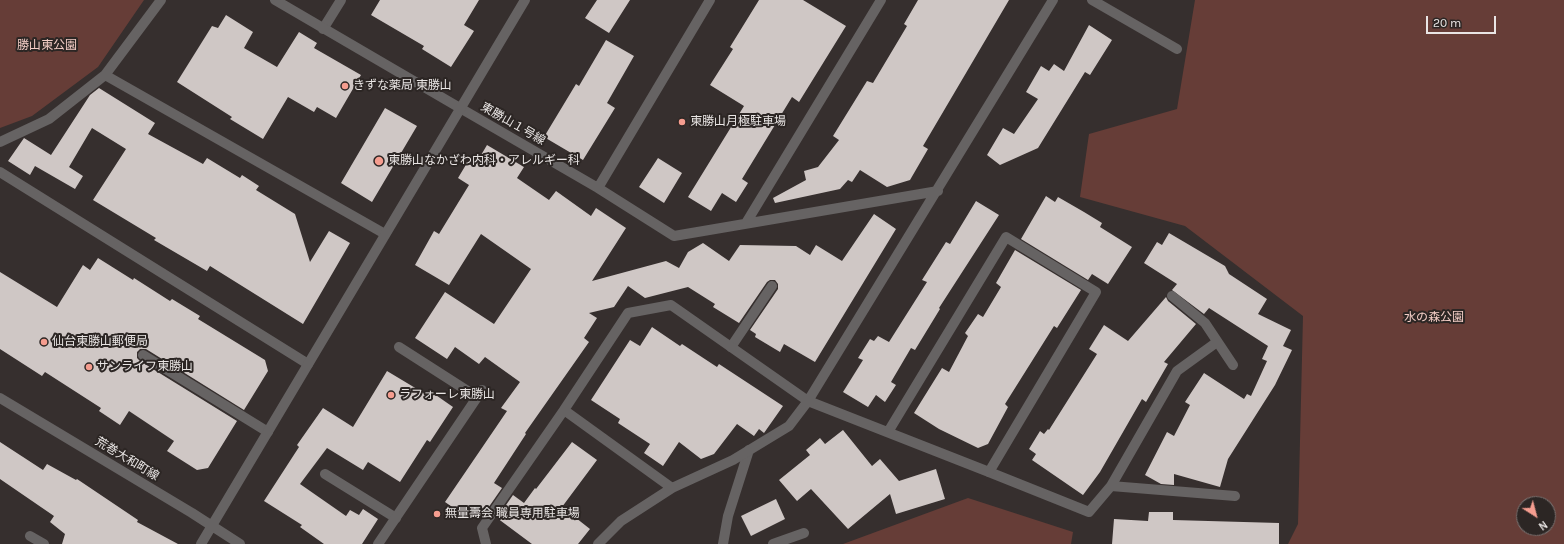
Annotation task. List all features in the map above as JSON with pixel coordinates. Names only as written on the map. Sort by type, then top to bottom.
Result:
[{"type":"street","points":[[0,142],[49,119],[105,75],[161,0]]},
{"type":"street","name":"東勝山１号線","points":[[275,0],[598,188],[674,236],[938,191]]},
{"type":"street","points":[[323,29],[341,0]]},
{"type":"street","points":[[201,544],[525,0]]},
{"type":"street","points":[[598,188],[710,0]]},
{"type":"street","points":[[746,224],[881,0]]},
{"type":"street","points":[[598,544],[621,521],[672,488],[733,460],[789,426],[808,401],[938,191],[1053,0]]},
{"type":"street","points":[[1092,0],[1177,49]]},
{"type":"street","points":[[105,75],[385,234]]},
{"type":"street","points":[[0,172],[308,364]]},
{"type":"street","points":[[888,432],[1006,237],[1096,292],[989,472]]},
{"type":"street","points":[[731,347],[772,286]]},
{"type":"street","points":[[1172,296],[1205,323],[1233,365]]},
{"type":"street","points":[[486,544],[482,528],[564,410],[628,314],[671,305],[808,401],[1089,512],[1111,486],[1177,371],[1217,342]]},
{"type":"street","points":[[378,544],[479,394],[399,347]]},
{"type":"street","points":[[143,355],[268,432]]},
{"type":"street","name":"荒巻大和町線","points":[[0,398],[212,525],[240,544]]},
{"type":"street","points":[[564,410],[672,488]]},
{"type":"street","points":[[723,544],[728,516],[749,450]]},
{"type":"street","points":[[325,474],[396,518]]},
{"type":"street","points":[[1111,486],[1235,496]]},
{"type":"street","points":[[773,544],[804,533]]},
{"type":"street","points":[[30,536],[44,544]]},
{"type":"green space","name":"勝山東公園","points":[[0,0],[144,0],[98,67],[32,116],[0,128]]},
{"type":"green space","name":"水の森公園","points":[[1195,0],[1564,0],[1564,544],[1288,544],[1298,524],[1303,316],[1185,226],[1080,197],[1089,134],[1177,109]]},
{"type":"green space","points":[[968,498],[1073,532],[1071,544],[843,544]]},
{"type":"building","points":[[380,0],[479,0],[464,25],[474,31],[451,67],[422,49],[424,46],[371,15]]},
{"type":"building","points":[[597,0],[630,0],[609,33],[585,18]]},
{"type":"building","points":[[759,0],[803,0],[846,26],[799,102],[792,97],[742,179],[748,183],[736,202],[722,193],[711,211],[688,197],[744,106],[710,85],[733,49],[730,47]]},
{"type":"building","points":[[918,0],[1009,0],[923,146],[928,149],[910,180],[887,187],[860,170],[852,182],[848,180],[840,189],[775,203],[773,198],[806,180],[804,171],[818,167],[839,140],[833,136],[867,81],[873,83],[907,26],[904,24]]},
{"type":"building","points":[[226,15],[253,32],[244,48],[277,67],[299,32],[317,43],[314,48],[361,75],[336,118],[317,107],[314,112],[288,97],[263,139],[230,119],[232,117],[177,82],[212,26],[218,28]]},
{"type":"building","points":[[1089,25],[1112,40],[1090,75],[1085,72],[1038,148],[1000,165],[987,155],[1003,128],[1014,134],[1038,99],[1026,92],[1041,66],[1049,71],[1054,64],[1064,71]]},
{"type":"building","points":[[606,40],[634,56],[607,103],[615,108],[583,160],[544,137],[576,84],[579,86]]},
{"type":"building","points":[[99,88],[155,123],[148,134],[203,164],[207,158],[240,178],[242,175],[259,186],[256,190],[295,214],[310,262],[329,231],[350,243],[303,324],[210,266],[207,271],[154,240],[156,238],[93,200],[126,149],[92,128],[69,167],[83,176],[75,189],[35,166],[30,175],[8,161],[24,138],[51,155],[90,95]]},
{"type":"building","points":[[385,108],[417,126],[372,202],[341,183]]},
{"type":"building","points":[[487,145],[524,167],[517,178],[549,200],[556,191],[591,216],[596,208],[626,228],[592,281],[666,261],[679,268],[688,252],[703,243],[729,261],[740,245],[796,246],[810,255],[816,245],[842,261],[874,214],[896,229],[815,362],[784,344],[780,352],[755,337],[756,334],[750,330],[778,289],[778,284],[775,280],[770,280],[767,282],[739,323],[713,307],[715,304],[688,287],[645,298],[628,286],[614,307],[589,313],[597,318],[584,338],[589,342],[525,433],[526,434],[494,483],[502,488],[486,511],[480,507],[471,520],[445,502],[507,411],[501,408],[520,382],[485,357],[479,364],[455,347],[447,359],[415,338],[445,292],[494,324],[531,269],[481,234],[449,285],[415,265],[434,231],[439,234],[469,185],[458,178],[467,163],[474,167]]},
{"type":"building","points":[[658,158],[682,173],[664,203],[639,187]]},
{"type":"building","points":[[1046,196],[1055,202],[1058,197],[1084,212],[1102,223],[1100,227],[1132,247],[1108,284],[1092,274],[1088,280],[1021,239]]},
{"type":"building","points":[[976,201],[999,215],[939,308],[940,309],[915,350],[911,348],[891,382],[896,385],[885,402],[876,395],[868,407],[843,392],[863,360],[858,358],[870,339],[874,341],[878,336],[889,342],[927,282],[922,280],[946,242],[950,244]]},
{"type":"building","points":[[1169,233],[1225,266],[1229,274],[1267,299],[1258,314],[1291,330],[1283,346],[1292,350],[1275,385],[1228,459],[1220,487],[1174,474],[1174,485],[1161,484],[1145,475],[1167,432],[1174,436],[1190,405],[1185,402],[1204,373],[1244,399],[1247,394],[1251,396],[1267,361],[1262,359],[1268,346],[1209,308],[1204,314],[1172,290],[1177,284],[1144,263],[1157,242],[1162,245]]},
{"type":"building","points":[[1015,250],[1081,290],[1057,328],[1054,326],[1005,404],[1008,407],[988,444],[978,448],[939,429],[914,413],[942,368],[949,372],[968,336],[965,333],[978,314],[983,317],[1001,287],[996,283]]},
{"type":"building","points":[[98,258],[133,280],[134,278],[170,301],[172,299],[200,316],[198,319],[265,360],[268,371],[244,410],[146,349],[140,349],[137,352],[137,358],[140,361],[237,421],[208,468],[197,470],[167,451],[174,441],[129,411],[120,425],[99,411],[101,408],[45,372],[42,376],[0,349],[0,272],[57,307],[83,265],[90,270]]},
{"type":"building","points":[[1166,297],[1168,301],[1196,324],[1164,362],[1168,364],[1146,402],[1142,399],[1100,472],[1083,495],[1032,460],[1036,454],[1029,449],[1040,431],[1044,434],[1048,429],[1049,430],[1097,354],[1089,349],[1104,325],[1128,341]]},
{"type":"building","points":[[652,327],[680,346],[682,344],[717,367],[719,364],[783,406],[764,433],[759,429],[754,436],[737,424],[714,454],[701,459],[679,442],[663,466],[644,453],[650,444],[618,423],[620,419],[591,400],[630,340],[640,346]]},
{"type":"building","points":[[387,371],[427,395],[430,391],[453,407],[430,442],[427,440],[400,482],[368,462],[363,470],[327,448],[300,484],[346,516],[350,510],[359,515],[363,509],[378,519],[362,544],[324,544],[300,527],[302,525],[264,501],[299,447],[297,445],[323,408],[353,427]]},
{"type":"building","points":[[843,430],[872,466],[880,459],[899,481],[936,469],[945,499],[896,514],[890,494],[848,529],[811,489],[797,501],[779,480],[810,455],[806,450],[820,438],[825,444]]},
{"type":"building","points":[[0,442],[43,470],[47,464],[76,480],[77,479],[138,520],[137,522],[178,544],[62,544],[65,534],[50,522],[54,516],[0,479]]},
{"type":"building","points":[[572,442],[597,460],[562,507],[590,529],[578,544],[532,544],[497,518],[513,495],[524,503]]},
{"type":"building","points":[[776,499],[785,519],[751,536],[741,516]]},
{"type":"building","points":[[1149,512],[1173,512],[1173,520],[1279,523],[1279,544],[1112,544],[1114,519],[1148,521]]},
{"type":"place","name":"きずな薬局 東勝山","points":[[345,86]]},
{"type":"place","name":"東勝山月極駐車場","points":[[682,122]]},
{"type":"place","name":"東勝山なかざわ内科・アレルギー科","points":[[379,161]]},
{"type":"place","name":"仙台東勝山郵便局","points":[[44,342]]},
{"type":"place","name":"サンライフ東勝山","points":[[89,367]]},
{"type":"place","name":"ラフォーレ東勝山","points":[[391,395]]},
{"type":"place","name":"無量壽会 職員専用駐車場","points":[[437,514]]}]
